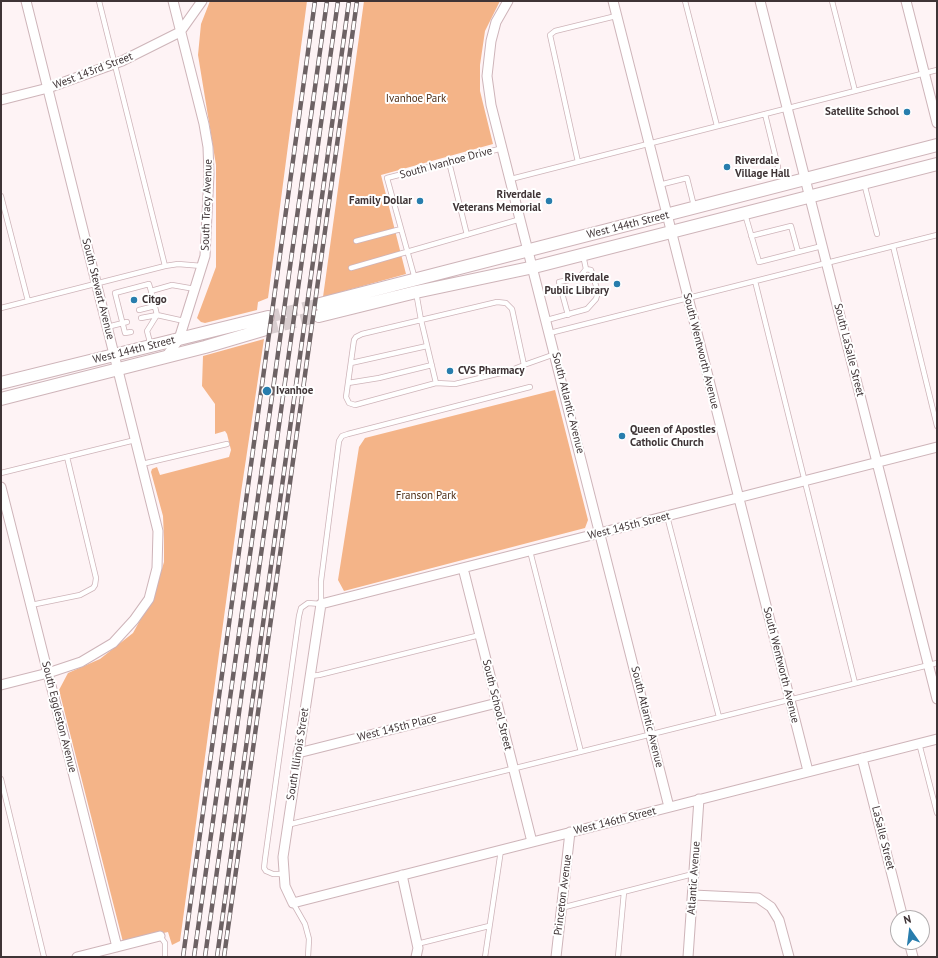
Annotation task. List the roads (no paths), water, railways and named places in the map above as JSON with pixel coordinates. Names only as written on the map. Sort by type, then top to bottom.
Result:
[{"type":"street","name":"South Stewart Avenue","points":[[26,1],[158,531],[157,568],[148,599],[134,620],[113,643],[81,662],[48,673]]},
{"type":"street","name":"South Tracy Avenue","points":[[166,357],[179,339],[202,266],[208,233],[209,174],[208,147],[172,1]]},
{"type":"street","points":[[180,32],[202,1]]},
{"type":"street","name":"South Atlantic Avenue","points":[[508,1],[496,22],[488,60],[488,89],[669,807]]},
{"type":"street","name":"South Wentworth Avenue","points":[[613,1],[808,771]]},
{"type":"street","name":"South LaSalle Street","points":[[760,1],[877,462],[933,664],[937,699]]},
{"type":"street","points":[[906,1],[937,123]]},
{"type":"street","name":"West 143rd Street","points":[[1,100],[48,88],[115,64],[180,32]]},
{"type":"street","name":"West 144th Street","points":[[937,145],[416,279],[319,310],[416,292],[534,267],[937,164]]},
{"type":"street","name":"South Ivanhoe Drive","points":[[416,279],[416,292]]},
{"type":"street","name":"West 144th Street","points":[[1,383],[179,339],[267,323],[166,357],[1,399]]},
{"type":"street","name":"West 145th Street","points":[[320,604],[937,447]]},
{"type":"street","name":"South Eggleston Avenue","points":[[1,487],[117,947]]},
{"type":"street","name":"South School Street","points":[[462,568],[532,842]]},
{"type":"street","name":"South Illinois Street","points":[[293,903],[285,886],[283,857],[320,604]]},
{"type":"street","points":[[1,685],[48,673]]},
{"type":"street","name":"West 145th Place","points":[[298,753],[497,703]]},
{"type":"street","name":"West 146th Street","points":[[293,903],[937,739]]},
{"type":"street","name":"LaSalle Street","points":[[862,758],[901,910]]},
{"type":"street","name":"Atlantic Avenue","points":[[688,957],[700,799]]},
{"type":"street","name":"Princeton Avenue","points":[[556,957],[570,832]]},
{"type":"street","points":[[402,875],[417,944],[416,957]]},
{"type":"street","points":[[692,894],[758,898],[771,907],[779,920],[789,957]]},
{"type":"street","points":[[77,957],[93,955],[160,936]]},
{"type":"lane","points":[[99,1],[166,266]]},
{"type":"lane","points":[[685,1],[717,126]]},
{"type":"lane","points":[[832,1],[855,91]]},
{"type":"lane","points":[[578,162],[550,35],[555,31],[616,16]]},
{"type":"lane","points":[[511,179],[649,145],[717,126],[937,70]]},
{"type":"lane","points":[[765,114],[778,167]]},
{"type":"lane","name":"South Ivanhoe Drive","points":[[416,279],[387,178],[502,148]]},
{"type":"lane","points":[[449,162],[467,235]]},
{"type":"lane","points":[[659,185],[687,178],[694,208]]},
{"type":"lane","points":[[864,183],[877,234]]},
{"type":"lane","points":[[1,196],[28,301]]},
{"type":"lane","points":[[745,213],[758,262],[822,246]]},
{"type":"lane","points":[[351,268],[521,219]]},
{"type":"lane","points":[[751,236],[791,226],[798,252]]},
{"type":"lane","points":[[356,241],[402,229]]},
{"type":"lane","points":[[550,333],[937,235]]},
{"type":"lane","points":[[893,246],[937,426]]},
{"type":"lane","points":[[582,254],[586,269]]},
{"type":"lane","points":[[1,308],[166,266],[178,264],[202,266]]},
{"type":"lane","points":[[547,320],[587,309],[596,299],[598,292],[591,270],[586,269]]},
{"type":"lane","points":[[568,315],[559,282],[579,278],[586,269]]},
{"type":"lane","points":[[755,281],[855,683]]},
{"type":"lane","points":[[131,332],[125,333],[123,314],[116,293],[149,284],[156,315],[147,331],[151,346]]},
{"type":"lane","points":[[151,291],[172,285],[195,289]]},
{"type":"lane","points":[[416,292],[436,383]]},
{"type":"lane","points":[[524,365],[512,309],[506,303],[497,302],[362,334],[356,337],[354,340],[346,397],[350,403],[355,405],[436,383],[455,384],[509,371],[555,354]]},
{"type":"lane","points":[[139,310],[154,306]]},
{"type":"lane","points":[[141,318],[156,315],[184,321]]},
{"type":"lane","points":[[107,327],[125,323]]},
{"type":"lane","points":[[144,328],[149,327]]},
{"type":"lane","points":[[351,363],[427,346]]},
{"type":"lane","points":[[348,383],[379,378],[432,365]]},
{"type":"lane","points":[[284,874],[273,874],[266,871],[264,868],[264,859],[299,616],[301,608],[308,604],[320,604],[321,581],[339,441],[342,436],[530,387]]},
{"type":"lane","points":[[1,473],[136,439]]},
{"type":"lane","points":[[142,464],[226,444]]},
{"type":"lane","points":[[31,605],[80,595],[95,585],[96,578],[67,457]]},
{"type":"lane","points":[[667,516],[719,717]]},
{"type":"lane","points":[[530,551],[581,752]]},
{"type":"lane","points":[[310,676],[480,635]]},
{"type":"lane","points":[[287,825],[933,664]]},
{"type":"lane","points":[[919,743],[937,813]]},
{"type":"lane","points":[[1,779],[44,957]]},
{"type":"lane","points":[[485,957],[501,850]]},
{"type":"lane","points":[[562,908],[694,874]]},
{"type":"lane","points":[[618,957],[624,892]]},
{"type":"lane","points":[[293,903],[305,924],[309,939],[308,957]]},
{"type":"lane","points":[[417,944],[489,926]]},
{"type":"lane","points":[[160,936],[165,943],[165,957]]},
{"type":"tunnel","points":[[268,317],[320,304]]},
{"type":"tunnel","points":[[266,329],[319,316]]},
{"type":"railway","points":[[183,957],[315,1]]},
{"type":"railway","points":[[194,957],[327,1]]},
{"type":"railway","points":[[205,957],[338,1]]},
{"type":"railway","points":[[217,957],[349,1]]},
{"type":"railway","points":[[224,957],[357,1]]},
{"type":"place","name":"Satellite School","points":[[907,112]]},
{"type":"place","name":"Riverdale Village Hall","points":[[727,167]]},
{"type":"place","name":"Family Dollar","points":[[420,201]]},
{"type":"place","name":"Riverdale Veterans Memorial","points":[[549,201]]},
{"type":"place","name":"Riverdale Public Library","points":[[617,284]]},
{"type":"place","name":"Citgo","points":[[134,300]]},
{"type":"place","name":"CVS Pharmacy","points":[[450,371]]},
{"type":"place","name":"Ivanhoe","points":[[267,391]]},
{"type":"place","name":"Queen of Apostles Catholic Church","points":[[622,436]]},
{"type":"park label","name":"Ivanhoe Park","points":[[416,99]]},
{"type":"park label","name":"Franson Park","points":[[426,496]]}]
